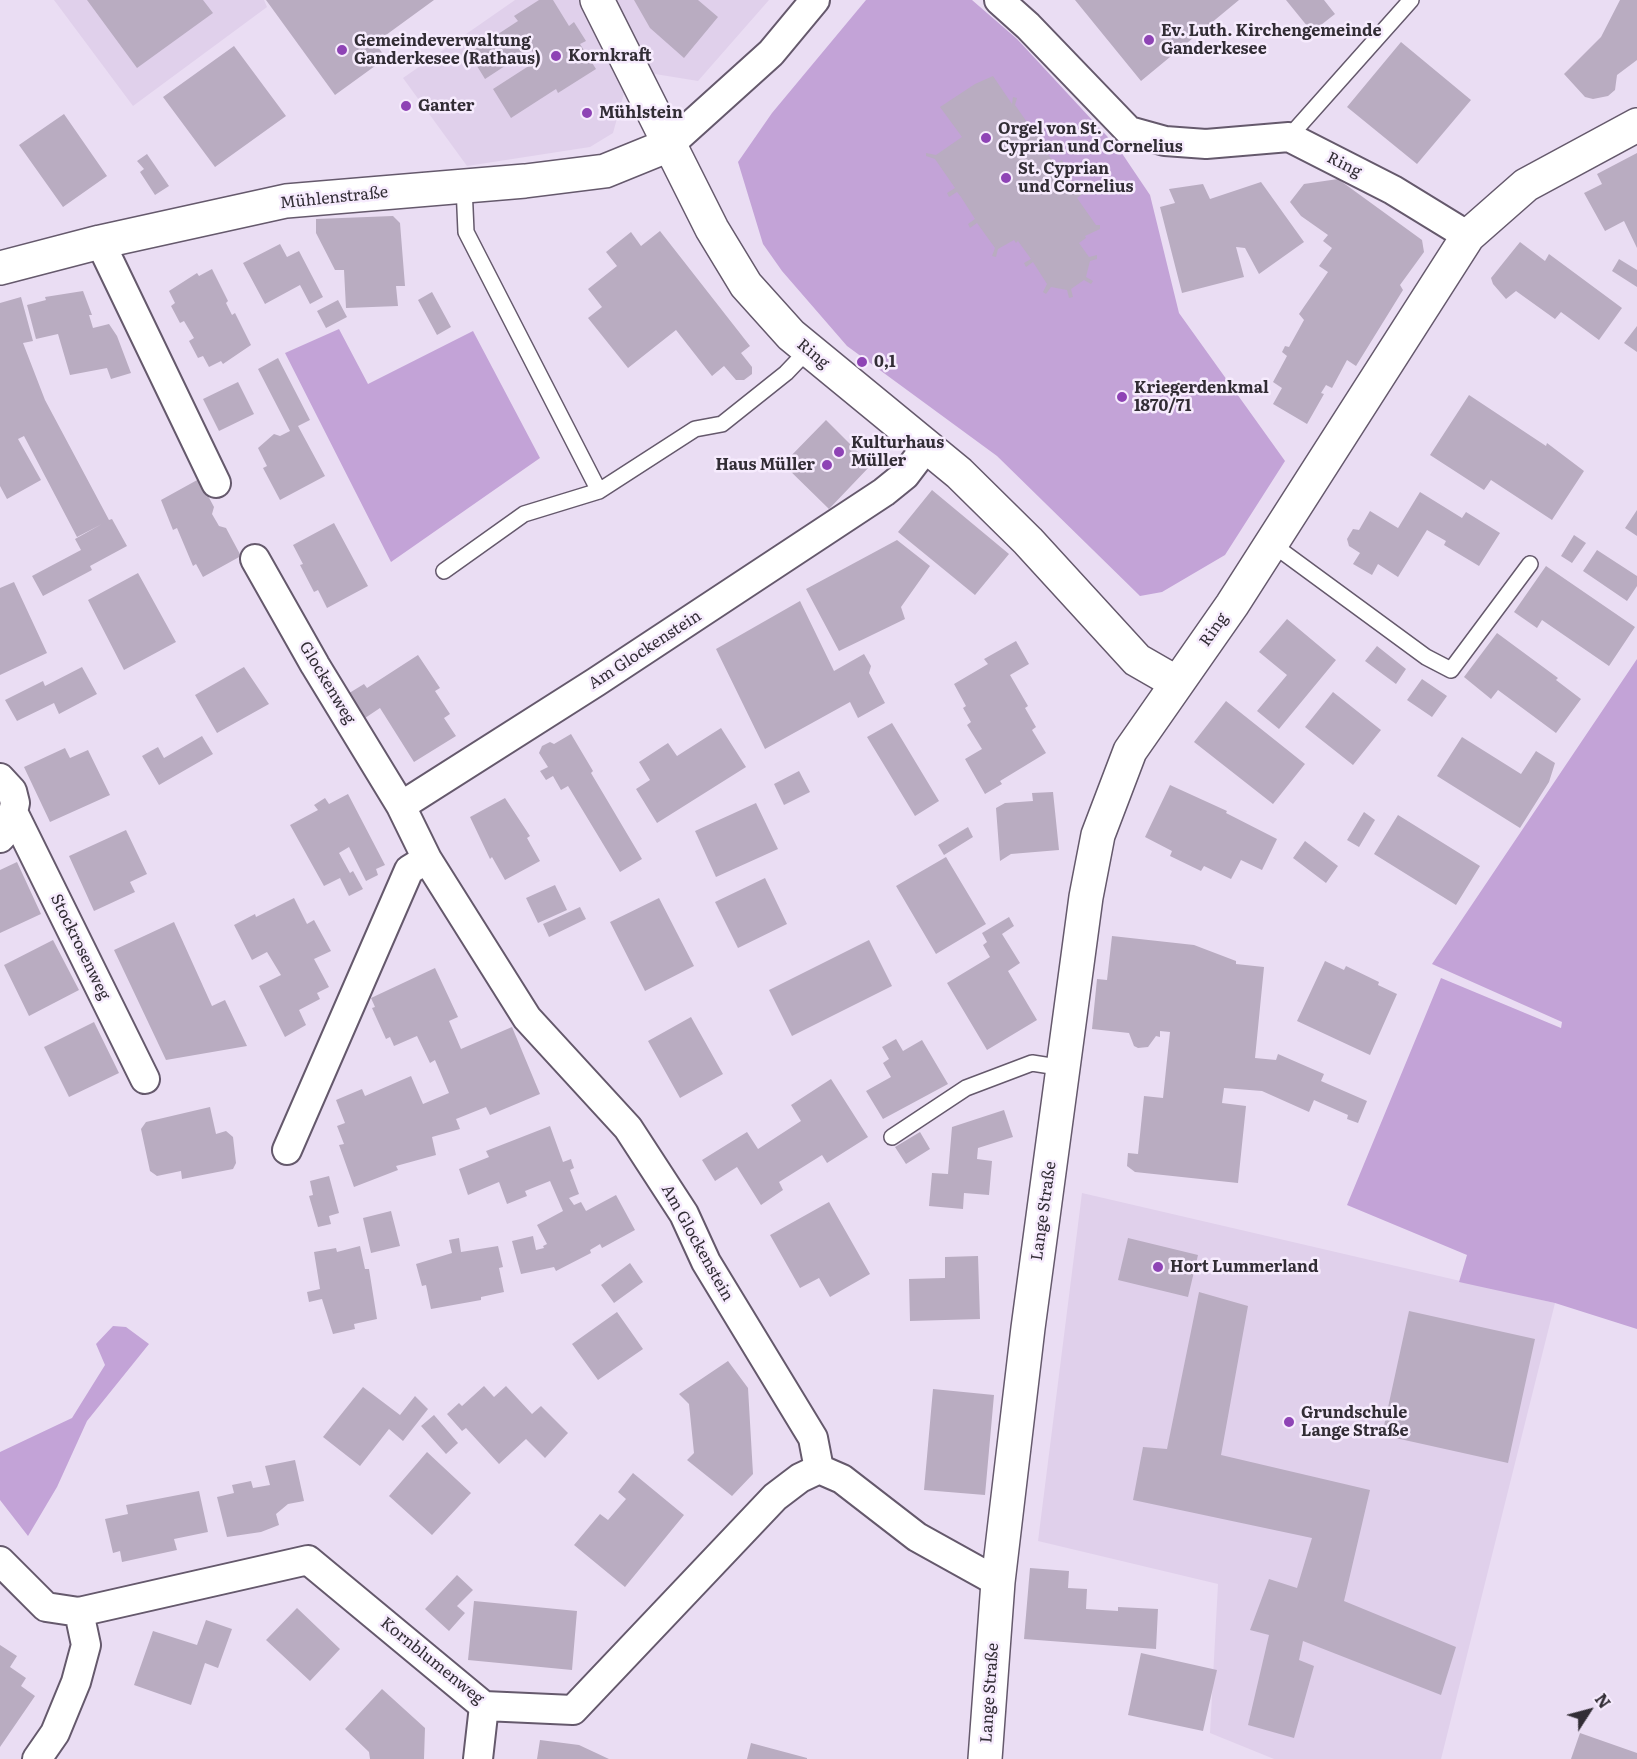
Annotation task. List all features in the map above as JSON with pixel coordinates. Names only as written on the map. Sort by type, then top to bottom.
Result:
[{"type":"street","name":"Ring","points":[[597,0],[712,230],[746,285],[791,335],[927,446],[1028,541],[1137,660],[1177,683],[1272,544],[1468,236],[1393,190],[1289,137]]},
{"type":"street","points":[[669,145],[771,52],[815,0]]},
{"type":"street","points":[[999,0],[1028,26],[1129,131],[1165,141],[1206,144],[1289,137]]},
{"type":"street","points":[[1468,236],[1526,185],[1637,124]]},
{"type":"street","name":"Mühlenstraße","points":[[0,268],[100,242],[286,201],[605,171],[669,145]]},
{"type":"street","points":[[100,242],[216,483]]},
{"type":"street","name":"Am Glockenstein","points":[[819,1469],[813,1438],[706,1262],[684,1214],[628,1128],[527,1018],[427,859],[401,806],[596,682],[884,492],[905,475],[927,446]]},
{"type":"street","name":"Glockenweg","points":[[255,559],[315,665],[401,806]]},
{"type":"street","name":"Lange Straße","points":[[985,1759],[998,1582],[1086,897],[1098,835],[1130,751],[1177,683]]},
{"type":"street","name":"Stockrosenweg","points":[[0,778],[12,791],[15,803],[7,827],[145,1079]]},
{"type":"street","points":[[287,1150],[409,870],[427,859]]},
{"type":"street","points":[[819,1469],[842,1479],[917,1537],[998,1582]]},
{"type":"street","name":"Kornblumenweg","points":[[79,1612],[308,1560],[484,1706],[573,1710],[775,1497],[800,1478],[819,1469]]},
{"type":"street","points":[[0,1562],[46,1607],[79,1612],[86,1645],[76,1682],[55,1733],[37,1759]]},
{"type":"street","points":[[477,1759],[484,1706]]},
{"type":"lane","points":[[1289,137],[1411,0]]},
{"type":"lane","points":[[464,186],[466,232],[599,491]]},
{"type":"lane","points":[[444,571],[524,514],[599,491],[695,429],[722,424],[786,373],[808,350]]},
{"type":"lane","points":[[1272,544],[1426,657],[1451,670],[1530,564]]},
{"type":"lane","points":[[892,1137],[966,1088],[1032,1063],[1064,1068]]},
{"type":"shaded area","points":[[54,0],[264,0],[267,7],[133,106]]},
{"type":"shaded area","points":[[515,0],[769,0],[698,81],[655,74],[624,93],[613,133],[590,147],[467,166],[403,78]]},
{"type":"shaded area","points":[[866,0],[972,0],[1017,39],[1119,149],[1150,195],[1179,313],[1285,461],[1225,555],[1162,592],[1140,596],[997,456],[847,346],[782,271],[763,244],[738,162],[772,113]]},
{"type":"shaded area","points":[[339,329],[368,384],[473,331],[540,458],[391,562],[285,353]]},
{"type":"shaded area","points":[[1637,659],[1637,1329],[1555,1303],[1459,1282],[1467,1255],[1347,1205],[1441,978],[1561,1028],[1562,1022],[1432,964]]},
{"type":"shaded area","name":"Grundschule Lange Straße","points":[[1082,1193],[1555,1303],[1441,1759],[1274,1759],[1210,1733],[1218,1584],[1038,1541]]},
{"type":"shaded area","points":[[113,1326],[126,1327],[149,1344],[87,1421],[57,1487],[28,1536],[0,1500],[0,1452],[72,1418],[105,1365],[96,1344]]},
{"type":"building","points":[[87,0],[203,0],[213,13],[137,68]]},
{"type":"building","name":"Gemeindeverwaltung Ganderkesee (Rathaus)","points":[[266,0],[434,0],[375,43],[386,58],[335,95]]},
{"type":"building","points":[[539,0],[553,0],[569,26],[574,22],[586,41],[580,44],[596,69],[558,93],[556,89],[511,118],[493,89],[538,60],[531,49],[485,79],[469,53],[518,21],[514,16]]},
{"type":"building","points":[[634,0],[698,0],[718,17],[684,58],[650,28]]},
{"type":"building","name":"Ev. Luth. Kirchengemeinde Ganderkesee","points":[[1075,0],[1239,0],[1141,81]]},
{"type":"building","points":[[1286,0],[1324,0],[1335,14],[1312,32]]},
{"type":"building","points":[[1620,0],[1637,0],[1637,60],[1617,75],[1615,90],[1608,96],[1593,99],[1585,97],[1564,74],[1601,37]]},
{"type":"building","points":[[1401,42],[1471,100],[1417,164],[1347,107]]},
{"type":"building","points":[[234,46],[286,116],[215,167],[163,97]]},
{"type":"building","name":"St. Cyprian und Cornelius","points":[[993,76],[1012,104],[1013,97],[1017,98],[1015,105],[1036,135],[1042,130],[1044,134],[1038,138],[1055,165],[1062,160],[1064,164],[1058,168],[1075,194],[1081,189],[1084,193],[1077,198],[1096,225],[1100,225],[1100,229],[1085,236],[1086,238],[1079,243],[1089,257],[1097,255],[1097,259],[1090,261],[1086,277],[1093,281],[1091,284],[1084,280],[1071,289],[1073,297],[1069,298],[1067,290],[1051,287],[1046,294],[1043,292],[1047,284],[1033,262],[1026,267],[1024,263],[1031,259],[1018,241],[1016,243],[1014,240],[998,249],[996,257],[992,256],[995,248],[977,223],[970,228],[968,224],[975,219],[957,192],[949,197],[947,193],[955,188],[935,159],[926,156],[926,153],[936,155],[962,137],[940,107],[975,84]]},
{"type":"building","points":[[64,114],[107,176],[63,207],[19,145]]},
{"type":"building","points":[[1637,153],[1637,248],[1624,221],[1605,231],[1584,193],[1602,184],[1597,174]]},
{"type":"building","points":[[147,154],[169,186],[155,195],[140,172],[144,169],[137,161]]},
{"type":"building","points":[[1338,179],[1422,240],[1424,252],[1400,285],[1403,290],[1356,366],[1347,360],[1332,388],[1326,385],[1321,393],[1324,394],[1307,424],[1273,404],[1282,388],[1273,382],[1287,356],[1282,352],[1285,346],[1289,347],[1304,320],[1299,314],[1328,272],[1319,266],[1332,248],[1323,241],[1328,235],[1301,216],[1290,202],[1304,184]]},
{"type":"building","points":[[1261,182],[1304,242],[1259,274],[1245,248],[1236,247],[1244,277],[1182,293],[1160,207],[1175,203],[1169,189],[1203,184],[1210,199]]},
{"type":"building","points":[[393,216],[400,223],[405,286],[396,286],[398,306],[346,308],[344,270],[335,270],[316,233],[316,219]]},
{"type":"building","points":[[660,231],[750,346],[741,353],[752,367],[752,374],[744,380],[736,380],[724,366],[712,376],[676,330],[628,368],[588,318],[602,307],[588,289],[617,266],[606,252],[631,232],[641,246]]},
{"type":"building","points":[[1520,242],[1545,261],[1549,254],[1622,308],[1599,340],[1561,312],[1555,319],[1516,291],[1506,299],[1493,284],[1491,278]]},
{"type":"building","points":[[280,244],[287,257],[299,251],[323,297],[310,304],[300,285],[265,304],[243,263]]},
{"type":"building","points":[[1619,259],[1637,270],[1637,287],[1612,271]]},
{"type":"building","points":[[212,269],[228,301],[226,303],[232,315],[235,313],[251,345],[223,364],[221,361],[209,367],[203,356],[198,358],[189,341],[194,338],[184,321],[180,323],[171,306],[175,303],[169,291],[197,273],[199,276]]},
{"type":"building","points":[[83,291],[92,315],[89,315],[93,328],[109,324],[117,336],[131,373],[111,379],[107,368],[70,375],[58,334],[36,339],[27,305],[46,300],[45,297]]},
{"type":"building","points":[[432,292],[451,327],[437,335],[418,300]]},
{"type":"building","points":[[21,297],[33,341],[23,343],[45,400],[109,520],[112,519],[127,546],[90,566],[92,570],[43,596],[32,576],[81,550],[75,539],[102,524],[77,537],[24,436],[18,439],[41,480],[7,499],[0,486],[0,303]]},
{"type":"building","points":[[338,300],[347,317],[326,328],[317,311]]},
{"type":"building","points":[[1637,326],[1637,352],[1624,343]]},
{"type":"building","points":[[278,358],[310,420],[298,426],[325,476],[280,500],[263,468],[267,466],[258,448],[274,434],[280,436],[290,431],[258,369]]},
{"type":"building","points":[[238,382],[254,414],[219,431],[203,399]]},
{"type":"building","points":[[1469,395],[1546,446],[1547,443],[1584,471],[1552,520],[1491,480],[1484,490],[1430,455]]},
{"type":"building","name":"Haus Müller","points":[[826,420],[871,465],[829,509],[783,464]]},
{"type":"building","points":[[199,479],[214,507],[212,514],[219,526],[226,528],[241,556],[203,577],[196,564],[193,566],[177,528],[173,530],[161,500]]},
{"type":"building","points":[[932,490],[1009,554],[975,595],[898,532]]},
{"type":"building","points":[[1420,492],[1462,518],[1466,512],[1500,533],[1479,566],[1444,545],[1446,541],[1427,530],[1398,577],[1378,564],[1372,575],[1353,564],[1360,553],[1349,546],[1347,539],[1353,529],[1359,530],[1370,511],[1398,528]]},
{"type":"building","points":[[1637,510],[1637,536],[1625,528]]},
{"type":"building","points":[[334,523],[368,586],[327,608],[318,590],[314,592],[293,545]]},
{"type":"building","points":[[1574,535],[1586,543],[1572,563],[1561,556]]},
{"type":"building","points":[[897,540],[930,566],[901,607],[905,619],[839,651],[806,589]]},
{"type":"building","points":[[1597,550],[1637,576],[1637,586],[1627,601],[1583,571]]},
{"type":"building","points":[[1546,566],[1635,627],[1609,666],[1542,620],[1537,628],[1514,612]]},
{"type":"building","points":[[138,573],[176,642],[124,670],[88,600]]},
{"type":"building","points":[[14,582],[47,653],[0,675],[0,588]]},
{"type":"building","points":[[800,601],[834,671],[864,654],[871,666],[869,673],[885,703],[858,718],[850,702],[765,749],[716,649]]},
{"type":"building","points":[[1287,619],[1336,660],[1279,729],[1257,711],[1287,675],[1259,652]]},
{"type":"building","points":[[1497,633],[1558,678],[1556,680],[1581,699],[1556,733],[1498,690],[1491,699],[1464,677]]},
{"type":"building","points":[[1016,641],[1029,664],[1010,675],[1028,706],[1025,708],[1036,727],[1032,730],[1046,753],[1000,781],[1002,784],[985,794],[965,759],[982,749],[967,725],[971,722],[963,708],[966,706],[954,684],[988,664],[984,659]]},
{"type":"building","points":[[1377,646],[1406,669],[1396,684],[1365,661]]},
{"type":"building","points":[[418,655],[440,688],[435,691],[450,714],[444,718],[456,736],[414,762],[380,708],[362,720],[346,695],[364,684],[367,688]]},
{"type":"building","points":[[82,667],[97,694],[59,714],[54,703],[17,721],[5,700],[43,681],[45,686]]},
{"type":"building","points":[[244,667],[269,704],[217,733],[195,695]]},
{"type":"building","points":[[1422,679],[1447,696],[1432,717],[1407,700]]},
{"type":"building","points":[[1333,692],[1381,730],[1353,765],[1305,727]]},
{"type":"building","points":[[1226,701],[1305,764],[1273,804],[1194,742]]},
{"type":"building","points":[[892,723],[939,801],[915,816],[867,737]]},
{"type":"building","points":[[721,728],[746,767],[657,823],[636,789],[650,780],[639,762],[668,743],[677,756]]},
{"type":"building","points":[[571,734],[593,771],[591,773],[642,859],[620,872],[568,786],[561,790],[553,776],[546,780],[540,771],[548,767],[539,753],[542,746],[550,742],[554,744]]},
{"type":"building","points":[[202,736],[213,754],[159,785],[142,756],[158,747],[164,758]]},
{"type":"building","points":[[1462,737],[1521,774],[1536,751],[1555,763],[1549,782],[1520,828],[1437,776]]},
{"type":"building","points":[[65,748],[70,758],[88,750],[110,795],[50,822],[24,767]]},
{"type":"building","points":[[799,771],[810,792],[784,805],[774,784]]},
{"type":"building","points":[[1170,785],[1227,811],[1226,813],[1277,839],[1262,870],[1241,860],[1231,879],[1204,866],[1201,871],[1170,856],[1172,851],[1145,837]]},
{"type":"building","points":[[1053,792],[1059,850],[1011,854],[1000,861],[996,808],[1005,803],[1033,801],[1032,793]]},
{"type":"building","points":[[348,794],[385,865],[376,869],[378,875],[366,881],[349,847],[339,853],[350,873],[353,871],[363,889],[349,896],[340,878],[324,886],[290,825],[318,810],[314,805],[325,798],[329,804]]},
{"type":"building","points":[[505,798],[530,836],[527,838],[540,861],[505,880],[492,857],[490,859],[470,817]]},
{"type":"building","points":[[756,803],[778,849],[716,877],[695,831]]},
{"type":"building","points":[[1364,812],[1375,820],[1359,847],[1347,840]]},
{"type":"building","points":[[1398,815],[1480,866],[1456,905],[1374,854]]},
{"type":"building","points":[[968,827],[973,837],[944,855],[938,845]]},
{"type":"building","points":[[126,830],[147,874],[130,882],[135,892],[94,911],[69,856]]},
{"type":"building","points":[[1305,841],[1338,866],[1326,883],[1293,858]]},
{"type":"building","points":[[946,857],[986,924],[936,954],[896,886]]},
{"type":"building","points":[[17,862],[41,914],[0,933],[0,870]]},
{"type":"building","points":[[765,878],[787,924],[738,948],[715,902]]},
{"type":"building","points":[[555,885],[567,910],[538,923],[526,898]]},
{"type":"building","points":[[294,898],[307,924],[314,920],[331,951],[314,959],[329,987],[317,993],[320,999],[299,1010],[306,1025],[285,1037],[259,986],[281,975],[267,952],[252,960],[234,925]]},
{"type":"building","points":[[659,898],[694,966],[645,991],[610,922]]},
{"type":"building","points":[[580,907],[586,919],[549,937],[543,924]]},
{"type":"building","points":[[1009,917],[1014,926],[1002,934],[1020,963],[1008,971],[1037,1020],[987,1050],[947,983],[990,957],[983,945],[987,942],[982,933]]},
{"type":"building","points":[[174,922],[212,1006],[225,1000],[247,1046],[166,1060],[114,950]]},
{"type":"building","points":[[1112,936],[1194,945],[1236,961],[1236,964],[1264,967],[1255,1058],[1276,1060],[1278,1054],[1324,1074],[1321,1081],[1367,1101],[1358,1123],[1347,1119],[1348,1115],[1314,1100],[1309,1112],[1262,1091],[1224,1088],[1222,1103],[1246,1106],[1238,1183],[1135,1172],[1127,1166],[1128,1153],[1138,1154],[1144,1096],[1163,1098],[1170,1032],[1160,1031],[1160,1037],[1156,1036],[1148,1047],[1138,1048],[1134,1046],[1129,1033],[1092,1029],[1097,979],[1107,980]]},
{"type":"building","points":[[53,940],[79,990],[29,1016],[4,965]]},
{"type":"building","points":[[869,940],[892,986],[792,1036],[769,990]]},
{"type":"building","points":[[1325,961],[1344,970],[1346,966],[1379,982],[1378,985],[1397,994],[1370,1055],[1297,1021]]},
{"type":"building","points":[[435,968],[458,1017],[449,1021],[461,1049],[512,1027],[540,1094],[490,1115],[486,1107],[456,1119],[460,1129],[432,1137],[436,1155],[396,1166],[398,1170],[354,1187],[339,1145],[344,1144],[337,1126],[345,1123],[336,1100],[362,1089],[365,1096],[411,1076],[423,1104],[449,1093],[435,1060],[430,1063],[417,1036],[394,1046],[390,1037],[386,1039],[372,1008],[375,1007],[371,998]]},
{"type":"building","points":[[691,1017],[723,1074],[680,1098],[648,1041]]},
{"type":"building","points":[[94,1022],[119,1073],[69,1097],[44,1047]]},
{"type":"building","points":[[896,1039],[903,1051],[922,1040],[948,1084],[883,1119],[866,1091],[891,1077],[883,1063],[889,1059],[882,1047]]},
{"type":"building","points":[[831,1079],[868,1137],[827,1163],[822,1155],[779,1182],[783,1190],[761,1205],[737,1167],[715,1181],[702,1160],[747,1132],[758,1149],[801,1121],[791,1105]]},
{"type":"building","points":[[210,1107],[216,1134],[226,1131],[233,1137],[236,1163],[233,1169],[182,1179],[181,1171],[157,1176],[150,1171],[141,1129],[146,1122]]},
{"type":"building","points":[[1004,1110],[1013,1137],[978,1148],[977,1159],[992,1161],[989,1195],[964,1193],[963,1209],[929,1206],[932,1173],[948,1174],[952,1127]]},
{"type":"building","points":[[550,1126],[563,1162],[571,1159],[574,1168],[570,1170],[579,1194],[569,1198],[574,1205],[581,1202],[586,1211],[616,1195],[635,1230],[602,1248],[600,1244],[590,1250],[591,1253],[556,1271],[554,1267],[521,1274],[512,1241],[533,1236],[536,1250],[544,1248],[543,1246],[547,1244],[537,1225],[563,1211],[550,1181],[525,1191],[527,1196],[507,1204],[499,1182],[468,1195],[459,1169],[489,1157],[486,1151]]},
{"type":"building","points":[[920,1132],[930,1149],[906,1164],[895,1147]]},
{"type":"building","points":[[329,1176],[339,1213],[329,1216],[331,1224],[318,1227],[309,1196],[313,1195],[310,1181]]},
{"type":"building","points":[[829,1202],[870,1274],[830,1297],[819,1278],[800,1288],[770,1235]]},
{"type":"building","points":[[391,1211],[400,1246],[371,1253],[363,1218]]},
{"type":"building","points":[[459,1238],[461,1252],[498,1246],[503,1267],[499,1268],[504,1292],[481,1297],[481,1300],[431,1309],[426,1285],[422,1286],[416,1264],[452,1253],[449,1240]]},
{"type":"building","name":"Hort Lummerland","points":[[1128,1238],[1198,1255],[1188,1297],[1118,1280]]},
{"type":"building","points":[[360,1246],[365,1269],[369,1269],[377,1319],[354,1324],[355,1329],[333,1334],[322,1299],[309,1302],[307,1292],[320,1289],[314,1252],[336,1248],[337,1252]]},
{"type":"building","points":[[978,1256],[980,1319],[910,1321],[909,1279],[945,1278],[945,1257]]},
{"type":"building","points":[[630,1263],[643,1282],[614,1303],[601,1285]]},
{"type":"building","name":"Grundschule Lange Straße","points":[[1199,1292],[1248,1306],[1221,1455],[1370,1490],[1344,1601],[1456,1647],[1441,1695],[1303,1641],[1299,1660],[1314,1666],[1294,1738],[1248,1725],[1269,1635],[1250,1630],[1269,1579],[1297,1588],[1312,1538],[1133,1500],[1143,1447],[1167,1449]]},
{"type":"building","points":[[1409,1311],[1535,1339],[1508,1463],[1382,1435]]},
{"type":"building","points":[[617,1312],[643,1349],[598,1380],[572,1344]]},
{"type":"building","points":[[728,1361],[748,1388],[753,1474],[732,1496],[687,1460],[694,1453],[689,1404],[679,1394]]},
{"type":"building","points":[[484,1386],[494,1397],[506,1386],[532,1414],[541,1406],[568,1433],[545,1458],[526,1439],[499,1464],[466,1428],[462,1431],[447,1414],[459,1403],[462,1406]]},
{"type":"building","points":[[363,1387],[400,1415],[415,1396],[428,1409],[403,1441],[389,1429],[360,1466],[323,1437]]},
{"type":"building","points":[[933,1389],[994,1395],[985,1495],[924,1490]]},
{"type":"building","points":[[434,1415],[458,1443],[446,1454],[421,1426]]},
{"type":"building","points":[[427,1452],[471,1493],[432,1535],[389,1496]]},
{"type":"building","points":[[295,1460],[304,1501],[288,1504],[276,1514],[279,1525],[261,1532],[227,1537],[217,1497],[234,1493],[232,1485],[251,1481],[253,1488],[270,1485],[265,1466]]},
{"type":"building","points":[[633,1473],[684,1515],[625,1587],[574,1545],[600,1514],[608,1520],[626,1499],[618,1492]]},
{"type":"building","points":[[199,1491],[208,1532],[174,1539],[177,1550],[122,1562],[120,1551],[113,1553],[105,1519],[128,1514],[126,1505]]},
{"type":"building","points":[[1030,1568],[1069,1571],[1068,1588],[1087,1589],[1086,1609],[1118,1611],[1118,1607],[1158,1609],[1156,1649],[1024,1639]]},
{"type":"building","points":[[457,1575],[473,1590],[457,1606],[465,1613],[449,1631],[425,1609]]},
{"type":"building","points":[[474,1601],[577,1611],[572,1670],[468,1660]]},
{"type":"building","points":[[297,1608],[340,1649],[310,1681],[266,1640]]},
{"type":"building","points":[[206,1620],[232,1629],[218,1668],[205,1663],[191,1705],[134,1685],[153,1631],[197,1645]]},
{"type":"building","points":[[0,1645],[17,1656],[10,1667],[26,1678],[21,1686],[35,1696],[0,1747]]},
{"type":"building","points":[[1141,1653],[1217,1670],[1203,1731],[1128,1715]]},
{"type":"building","points":[[382,1689],[425,1728],[424,1759],[370,1759],[369,1752],[345,1729]]},
{"type":"building","points":[[1580,1733],[1637,1753],[1637,1759],[1571,1759]]},
{"type":"building","points":[[540,1740],[579,1745],[609,1759],[537,1759]]},
{"type":"building","points":[[751,1743],[807,1758],[807,1759],[747,1759]]},
{"type":"place","name":"Ev. Luth. Kirchengemeinde Ganderkesee","points":[[1149,40]]},
{"type":"place","name":"Gemeindeverwaltung Ganderkesee (Rathaus)","points":[[342,50]]},
{"type":"place","name":"Kornkraft","points":[[556,56]]},
{"type":"place","name":"Ganter","points":[[406,106]]},
{"type":"place","name":"Mühlstein","points":[[587,113]]},
{"type":"place","name":"Orgel von St. Cyprian und Cornelius","points":[[986,138]]},
{"type":"place","name":"St. Cyprian und Cornelius","points":[[1006,178]]},
{"type":"place","name":"0,1","points":[[862,362]]},
{"type":"place","name":"Kriegerdenkmal 1870/71","points":[[1122,397]]},
{"type":"place","name":"Kulturhaus Müller","points":[[839,452]]},
{"type":"place","name":"Haus Müller","points":[[827,465]]},
{"type":"place","name":"Hort Lummerland","points":[[1158,1267]]},
{"type":"place","name":"Grundschule Lange Straße","points":[[1289,1422]]}]
